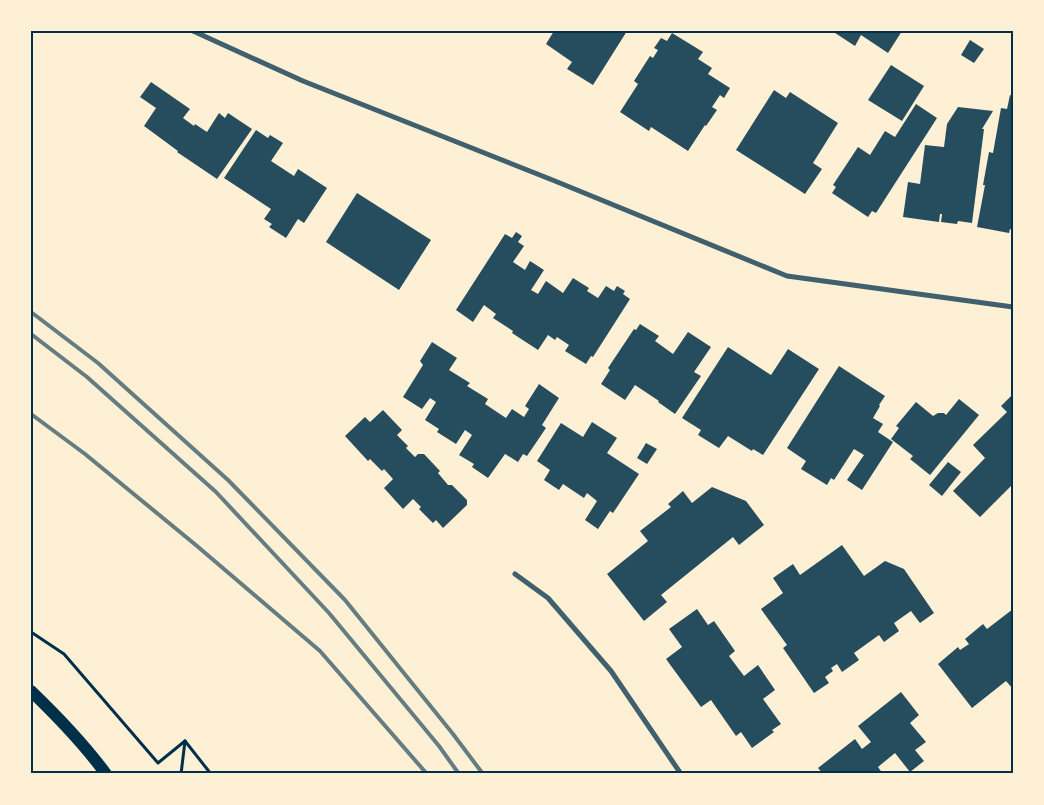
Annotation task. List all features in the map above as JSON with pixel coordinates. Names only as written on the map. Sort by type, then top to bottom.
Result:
[{"type":"main road","points":[[31,691],[96,760],[106,774]]},
{"type":"street","points":[[193,31],[303,81],[546,177],[787,276],[1013,307]]},
{"type":"street","points":[[515,574],[548,598],[611,670],[681,774]]},
{"type":"path","points":[[31,632],[64,654],[158,762],[185,740]]},
{"type":"path","points":[[181,774],[185,740]]},
{"type":"path","points":[[185,740],[211,774]]},
{"type":"building","points":[[554,31],[627,31],[593,85],[567,69],[572,62],[546,44]]},
{"type":"building","points":[[832,31],[902,31],[888,53],[861,35],[855,46]]},
{"type":"building","points":[[672,33],[703,52],[698,59],[712,68],[708,74],[730,88],[724,98],[720,95],[712,107],[717,110],[688,151],[651,127],[649,131],[620,112],[638,84],[634,81],[650,56],[653,58],[658,50],[654,48],[661,38],[667,41]]},
{"type":"building","points":[[970,40],[984,49],[974,63],[961,55]]},
{"type":"building","points":[[891,65],[924,86],[902,121],[868,100]]},
{"type":"building","points":[[151,82],[190,109],[183,118],[194,126],[195,124],[207,132],[219,113],[225,118],[228,113],[252,129],[217,179],[177,152],[144,126],[156,108],[140,97]]},
{"type":"building","points":[[774,90],[786,98],[790,92],[838,123],[813,163],[822,169],[805,194],[736,150]]},
{"type":"building","points":[[1010,95],[1013,96],[1013,230],[1010,229],[1009,233],[977,227],[989,152],[993,153],[1001,108],[1007,109]]},
{"type":"building","points":[[916,104],[937,118],[876,213],[872,211],[868,217],[832,193],[836,187],[833,185],[858,147],[870,155],[885,131],[895,137]]},
{"type":"building","points":[[958,107],[993,111],[982,129],[984,129],[972,223],[958,221],[957,224],[941,222],[942,214],[940,214],[939,222],[903,217],[908,182],[920,184],[925,145],[944,147],[947,124]]},
{"type":"building","points":[[256,130],[268,138],[270,135],[283,143],[271,161],[294,176],[298,169],[327,188],[304,223],[298,219],[286,238],[269,227],[272,224],[264,219],[271,209],[224,178]]},
{"type":"building","points":[[357,193],[431,240],[399,290],[326,242]]},
{"type":"building","points":[[516,232],[522,236],[518,242],[524,246],[513,262],[525,270],[530,261],[544,270],[531,290],[538,294],[546,281],[563,293],[573,278],[589,288],[587,291],[598,298],[606,286],[614,291],[617,286],[625,291],[623,294],[630,299],[593,357],[591,356],[586,364],[565,351],[569,345],[557,337],[555,340],[548,335],[538,350],[493,318],[496,314],[484,305],[473,322],[456,310],[505,234],[512,238]]},
{"type":"building","points":[[640,324],[659,336],[655,341],[673,354],[688,332],[711,347],[694,372],[701,376],[675,414],[635,385],[625,400],[601,384],[610,370],[608,368],[634,329],[636,330]]},
{"type":"building","points":[[432,342],[457,358],[449,370],[470,383],[467,386],[488,399],[485,404],[506,418],[512,409],[524,417],[529,409],[525,406],[539,384],[559,398],[542,425],[546,428],[527,456],[523,454],[518,462],[505,454],[488,478],[472,467],[474,464],[459,455],[472,435],[465,430],[456,444],[437,432],[439,429],[425,420],[436,402],[430,398],[422,409],[403,397],[423,365],[420,361]]},
{"type":"building","points":[[728,347],[771,375],[788,349],[819,369],[763,455],[753,449],[752,451],[728,436],[719,448],[698,435],[701,430],[682,418]]},
{"type":"building","points":[[839,366],[885,396],[873,418],[883,424],[878,432],[893,442],[862,490],[847,480],[864,455],[854,449],[834,480],[831,478],[827,485],[801,469],[806,461],[787,448]]},
{"type":"building","points":[[1013,394],[1013,484],[980,517],[953,491],[985,458],[973,445],[1007,412],[1001,406]]},
{"type":"building","points":[[959,399],[979,415],[930,475],[910,459],[913,456],[891,439],[899,428],[896,426],[916,402],[933,416],[938,413],[946,415]]},
{"type":"building","points":[[383,410],[402,430],[397,435],[408,446],[406,448],[415,457],[418,454],[424,454],[440,471],[438,473],[448,485],[452,485],[467,500],[467,505],[443,528],[436,520],[433,523],[419,509],[421,507],[413,499],[403,509],[384,488],[393,479],[384,469],[382,471],[370,459],[368,461],[345,436],[365,417],[370,422]]},
{"type":"building","points":[[592,422],[617,438],[607,453],[639,474],[613,513],[610,511],[598,529],[585,520],[597,501],[587,493],[584,498],[563,484],[559,490],[544,480],[550,470],[537,461],[561,423],[583,437]]},
{"type":"building","points":[[646,443],[657,449],[647,464],[637,458]]},
{"type":"building","points":[[948,462],[961,472],[942,496],[929,485]]},
{"type":"building","points":[[712,487],[746,501],[764,525],[739,545],[733,537],[661,595],[667,602],[644,621],[607,574],[648,541],[640,531],[671,507],[668,504],[683,491],[692,503]]},
{"type":"building","points":[[842,545],[864,576],[885,561],[904,569],[934,613],[920,623],[911,611],[894,623],[899,631],[884,642],[879,635],[854,653],[859,660],[842,672],[837,664],[831,668],[833,671],[825,677],[829,683],[814,693],[783,648],[787,645],[761,609],[783,593],[773,578],[793,564],[800,575]]},
{"type":"building","points":[[697,609],[708,625],[714,621],[735,651],[729,656],[744,676],[758,665],[775,690],[763,699],[781,724],[772,730],[774,732],[752,748],[741,732],[736,736],[711,700],[701,707],[666,659],[682,647],[669,629]]},
{"type":"building","points":[[1013,609],[1013,689],[1006,681],[972,708],[938,664],[958,647],[960,650],[969,644],[965,639],[983,624],[987,629]]},
{"type":"building","points":[[901,692],[919,715],[910,723],[926,742],[915,750],[924,761],[910,772],[895,753],[878,767],[883,774],[823,774],[818,768],[855,739],[862,749],[871,742],[858,726]]},
{"type":"railway","points":[[31,312],[98,363],[228,480],[345,600],[483,774]]},
{"type":"railway","points":[[31,334],[87,377],[216,492],[329,613],[439,746],[459,774]]},
{"type":"railway","points":[[31,414],[85,454],[320,651],[427,774]]}]
